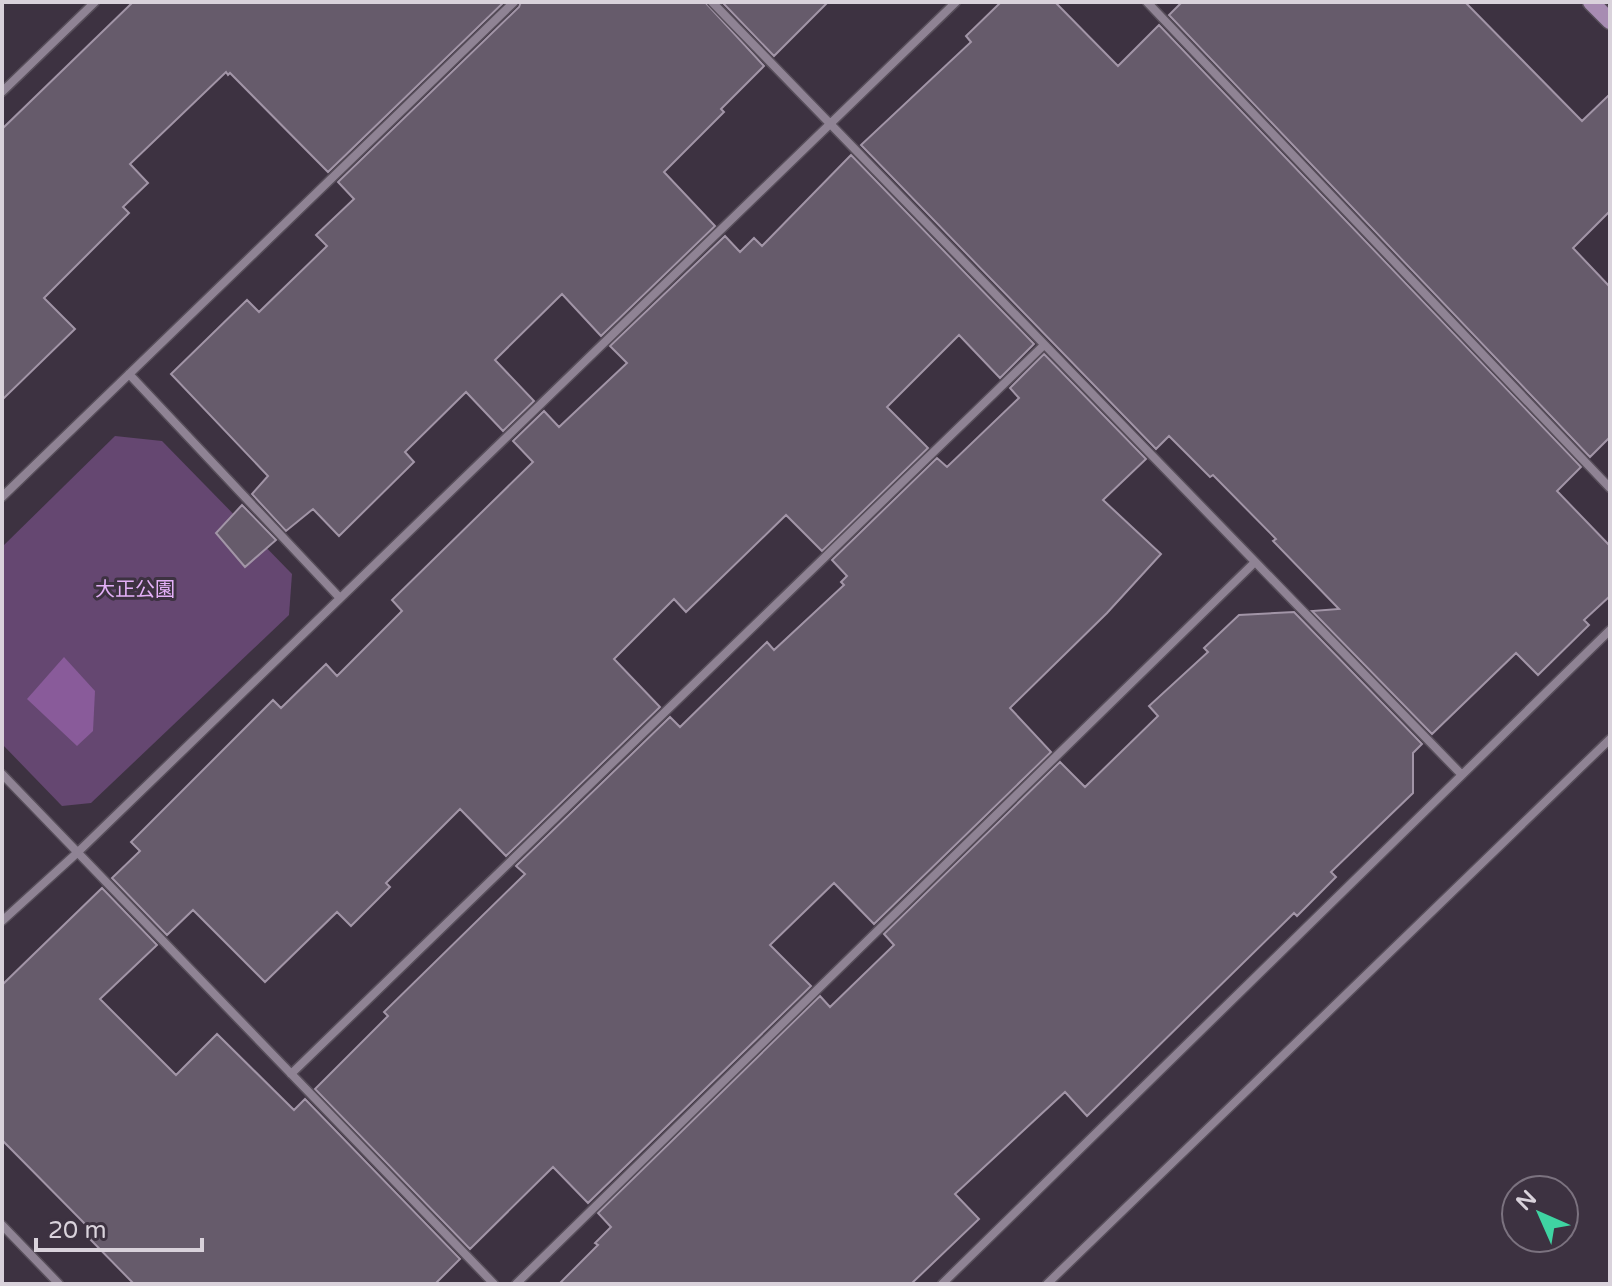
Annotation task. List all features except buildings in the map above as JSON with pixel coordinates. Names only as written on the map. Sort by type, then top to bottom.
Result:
[{"type":"street","points":[[2,92],[95,2]]},
{"type":"street","points":[[2,497],[514,2]]},
{"type":"street","points":[[712,2],[1462,775]]},
{"type":"street","points":[[2,921],[78,852],[956,2]]},
{"type":"street","points":[[1147,2],[1610,488]]},
{"type":"street","points":[[1591,2],[1610,21]]},
{"type":"street","points":[[291,1074],[1044,345]]},
{"type":"street","points":[[129,374],[339,597]]},
{"type":"street","points":[[516,1284],[1255,562]]},
{"type":"street","points":[[942,1284],[1610,630]]},
{"type":"street","points":[[1047,1284],[1610,739]]},
{"type":"street","points":[[2,774],[494,1284]]},
{"type":"street","points":[[2,1225],[59,1284]]},
{"type":"green space","name":"大正公園","points":[[115,436],[162,441],[292,574],[289,615],[91,803],[62,806],[2,744],[2,547]]},
{"type":"shaded area","points":[[64,657],[95,691],[93,731],[77,746],[27,699]]}]
